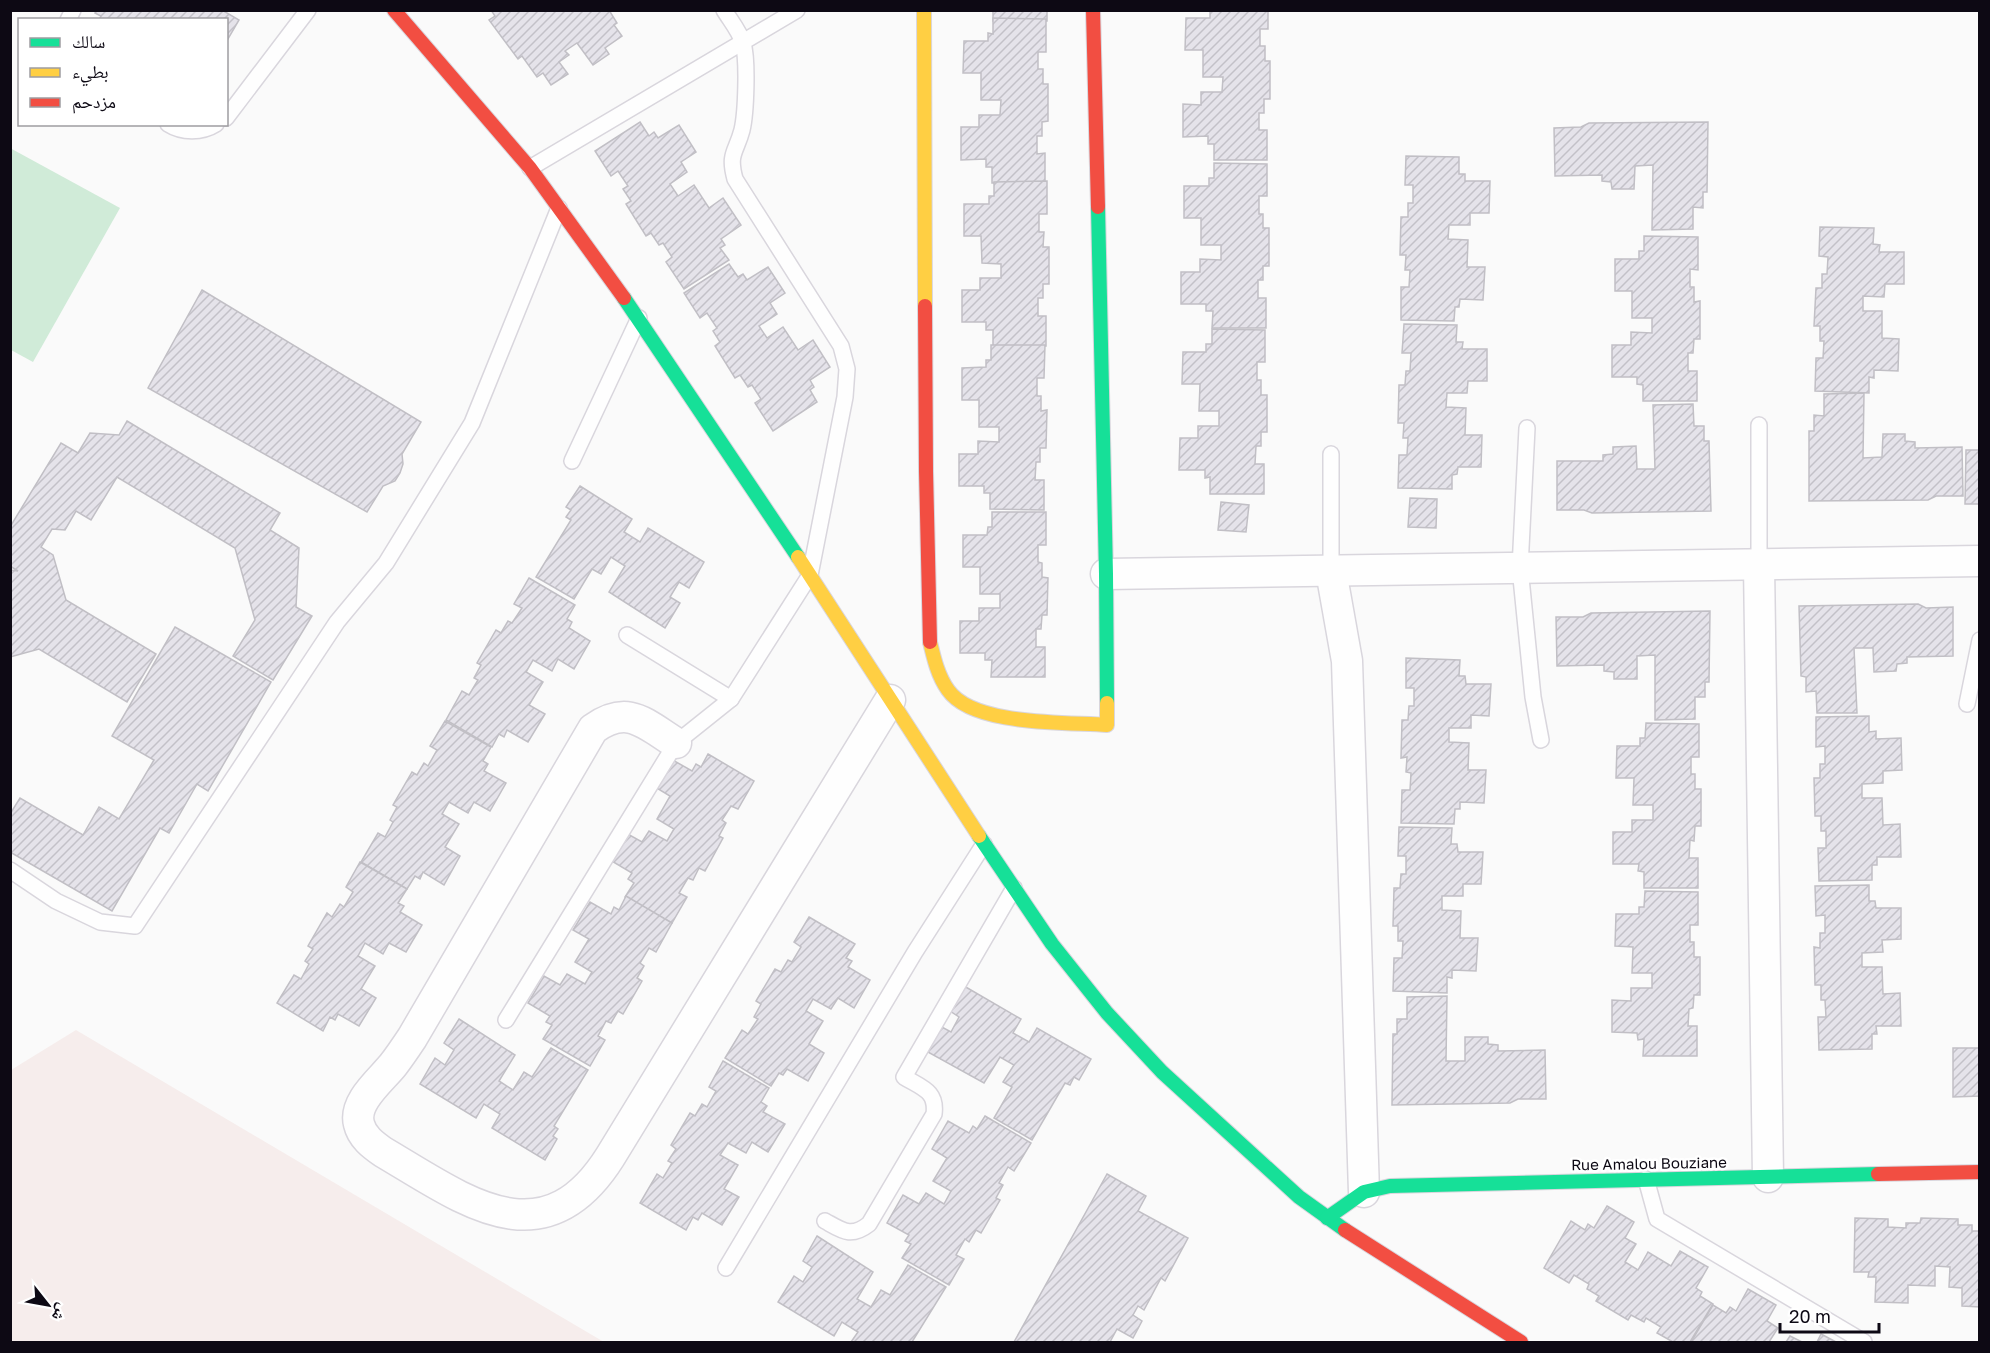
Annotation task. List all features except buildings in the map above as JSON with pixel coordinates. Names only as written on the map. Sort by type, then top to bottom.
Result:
[{"type":"street","points":[[394,10],[530,168],[639,318],[810,575],[984,844],[1052,944],[1107,1013],[1161,1072],[1299,1197],[1366,1245],[1521,1342]]},
{"type":"street","points":[[924,10],[926,459],[930,643],[938,671],[949,692],[975,711],[998,718],[1107,725],[1106,574],[1093,10]]},
{"type":"street","points":[[1106,574],[1980,561]]},
{"type":"street","points":[[1759,565],[1768,1176]]},
{"type":"street","points":[[1331,571],[1347,661],[1364,1192]]},
{"type":"street","points":[[676,743],[646,724],[623,716],[607,720],[593,729],[412,1038],[362,1104],[358,1113],[358,1123],[370,1143],[382,1152],[470,1202],[505,1214],[542,1213],[578,1196],[597,1179],[890,700]]},
{"type":"street","name":"Rue Amalou Bouziane","points":[[1327,1218],[1364,1192],[1390,1186],[1980,1172]]},
{"type":"lane","points":[[228,115],[308,10]]},
{"type":"lane","points":[[506,1020],[676,743],[731,699],[810,575],[846,397],[847,369],[841,346],[735,179],[731,165],[733,152],[742,130],[746,75],[743,43],[724,10]]},
{"type":"lane","points":[[530,168],[797,10]]},
{"type":"lane","points":[[171,126],[177,130],[192,131],[209,129],[213,126]]},
{"type":"lane","points":[[10,870],[56,901],[100,922],[135,926],[337,622],[386,563],[466,432],[505,343],[559,208]]},
{"type":"lane","points":[[572,461],[639,318]]},
{"type":"lane","points":[[1759,425],[1759,565]]},
{"type":"lane","points":[[1527,428],[1520,568],[1533,697],[1541,740]]},
{"type":"lane","points":[[1331,454],[1331,571]]},
{"type":"lane","points":[[627,635],[731,699]]},
{"type":"lane","points":[[1967,704],[1980,639]]},
{"type":"lane","points":[[726,1268],[915,952],[984,844]]},
{"type":"lane","points":[[825,1221],[844,1232],[858,1232],[869,1224],[934,1114],[935,1104],[932,1094],[904,1077],[1014,888]]},
{"type":"lane","points":[[1646,1179],[1657,1219],[1864,1342]]},
{"type":"shaded area","points":[[76,1030],[604,1342],[11,1342],[11,1070]]},
{"type":"green space","points":[[10,148],[120,208],[33,362],[11,350]]},
{"type":"traffic: fast","points":[[1098,207],[1107,703]]},
{"type":"traffic: fast","points":[[624,298],[798,557]]},
{"type":"traffic: fast","points":[[979,836],[1052,944],[1107,1013],[1162,1072],[1299,1197],[1345,1230]]},
{"type":"traffic: fast","points":[[1327,1218],[1364,1192],[1390,1186],[1878,1174]]},
{"type":"traffic: slow","points":[[924,10],[925,306]]},
{"type":"traffic: slow","points":[[798,557],[979,836]]},
{"type":"traffic: slow","points":[[930,642],[939,673],[948,690],[960,702],[978,710],[1022,720],[1107,725],[1107,703]]},
{"type":"traffic: jam","points":[[394,10],[530,168],[624,298]]},
{"type":"traffic: jam","points":[[1093,10],[1098,207]]},
{"type":"traffic: jam","points":[[925,306],[930,642]]},
{"type":"traffic: jam","points":[[1878,1174],[1980,1172]]},
{"type":"traffic: jam","points":[[1345,1230],[1521,1342]]}]
